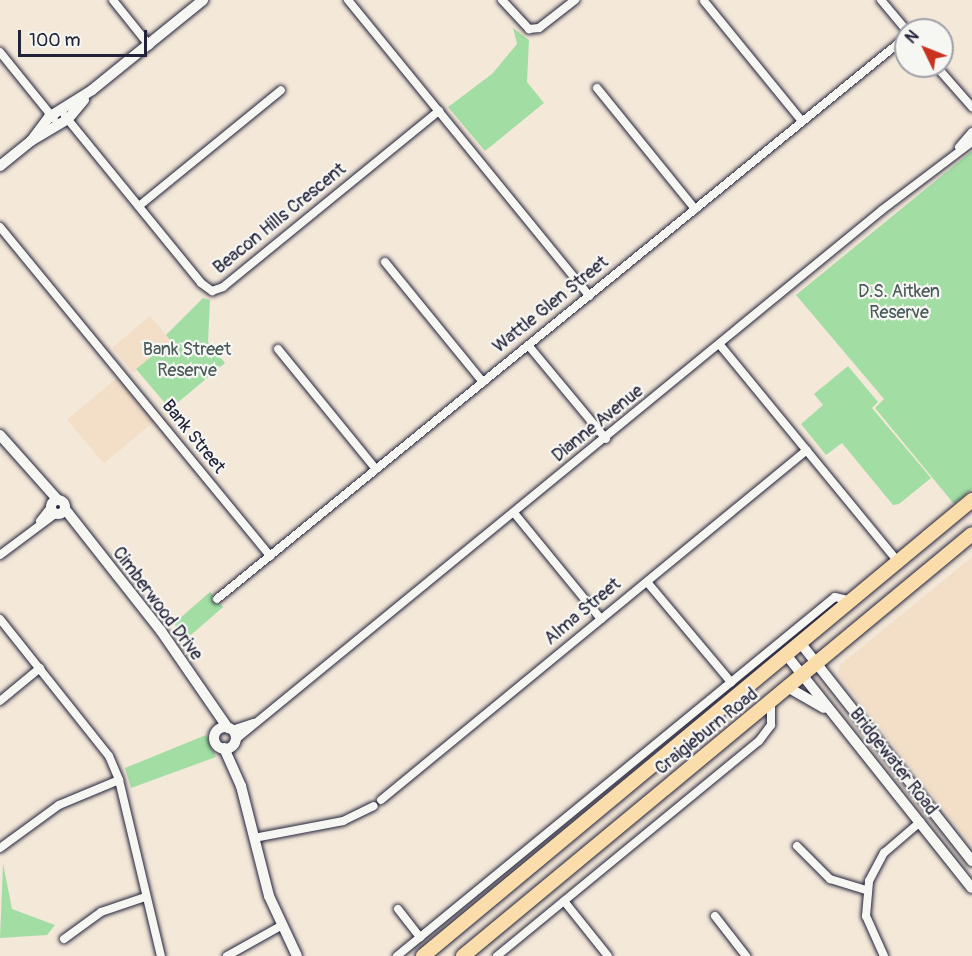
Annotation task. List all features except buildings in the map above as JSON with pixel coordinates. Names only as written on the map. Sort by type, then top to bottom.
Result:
[{"type":"main road","name":"Craigieburn Road","points":[[423,956],[788,657],[972,500]]},
{"type":"main road","name":"Craigieburn Road","points":[[466,955],[972,534]]},
{"type":"street","points":[[113,0],[149,45]]},
{"type":"street","points":[[0,166],[203,0]]},
{"type":"street","points":[[348,0],[589,296]]},
{"type":"street","points":[[502,0],[529,29],[539,28],[575,0]]},
{"type":"street","points":[[881,0],[896,18]]},
{"type":"street","points":[[705,1],[802,121]]},
{"type":"street","name":"Wattle Glen Street","points":[[217,599],[894,47]]},
{"type":"street","name":"Beacon Hills Crescent","points":[[0,52],[139,206],[205,287],[219,289],[439,111]]},
{"type":"street","points":[[946,78],[972,107]]},
{"type":"street","points":[[597,88],[695,209]]},
{"type":"street","points":[[139,206],[280,90]]},
{"type":"street","points":[[963,99],[972,115]]},
{"type":"street","name":"Dianne Avenue","points":[[955,152],[972,132]]},
{"type":"street","name":"Dianne Avenue","points":[[232,735],[261,721],[955,152],[972,142]]},
{"type":"street","name":"Bank Street","points":[[0,227],[270,556]]},
{"type":"street","points":[[385,262],[483,382]]},
{"type":"street","points":[[528,345],[606,439]]},
{"type":"street","points":[[720,345],[899,563]]},
{"type":"street","points":[[278,349],[376,469]]},
{"type":"street","name":"Cimberwood Drive","points":[[0,435],[37,480],[56,508],[79,530],[161,631],[232,735]]},
{"type":"street","name":"Alma Street","points":[[255,838],[343,821],[378,803],[807,450]]},
{"type":"street","points":[[0,555],[56,508]]},
{"type":"street","points":[[515,514],[601,619]]},
{"type":"street","points":[[647,582],[731,682]]},
{"type":"street","name":"Craigieburn Road","points":[[397,956],[835,597],[853,601]]},
{"type":"street","points":[[0,619],[101,743],[119,780],[145,897],[161,956]]},
{"type":"street","name":"Bridgewater Road","points":[[802,645],[972,861]]},
{"type":"street","name":"Bridgewater Road","points":[[788,657],[972,888]]},
{"type":"street","points":[[0,701],[40,668]]},
{"type":"street","points":[[789,688],[817,702],[843,725],[856,714]]},
{"type":"street","name":"Cimberwood Drive","points":[[206,700],[214,736]]},
{"type":"street","points":[[497,956],[759,741],[771,725],[771,703]]},
{"type":"street","points":[[232,735],[221,728],[214,736],[215,743],[224,748],[237,773]]},
{"type":"street","points":[[224,748],[232,735]]},
{"type":"street","points":[[232,735],[237,773],[269,896],[281,926],[297,956]]},
{"type":"street","points":[[0,848],[51,809],[119,780]]},
{"type":"street","points":[[884,956],[869,926],[866,890],[884,853],[933,812]]},
{"type":"street","points":[[544,837],[569,836]]},
{"type":"street","points":[[797,846],[830,879],[866,890]]},
{"type":"street","points":[[64,939],[101,912],[145,897]]},
{"type":"street","points":[[564,901],[608,956]]},
{"type":"street","points":[[398,909],[420,937]]},
{"type":"street","points":[[715,916],[746,956]]},
{"type":"street","points":[[227,956],[281,926]]},
{"type":"shaded area","points":[[150,316],[171,341],[134,373],[112,347]]},
{"type":"shaded area","points":[[117,378],[154,422],[104,463],[67,420]]},
{"type":"shaded area","points":[[972,557],[972,845],[838,674],[840,665]]},
{"type":"green space","points":[[513,28],[529,40],[527,82],[544,103],[485,151],[448,107],[492,74],[517,44]]},
{"type":"green space","name":"D.S. Aitken Reserve","points":[[972,151],[972,489],[954,504],[875,408],[884,399],[796,295]]},
{"type":"green space","name":"Bank Street Reserve","points":[[203,298],[210,300],[208,342],[225,363],[170,409],[136,369],[171,341],[166,335]]},
{"type":"green space","points":[[848,366],[878,402],[872,408],[931,478],[899,504],[893,505],[842,443],[826,455],[801,424],[823,405],[814,394]]},
{"type":"green space","points":[[210,592],[223,607],[187,639],[174,623]]},
{"type":"green space","points":[[206,735],[216,757],[131,788],[125,768]]},
{"type":"green space","points":[[3,863],[12,909],[55,925],[47,935],[0,938]]}]
